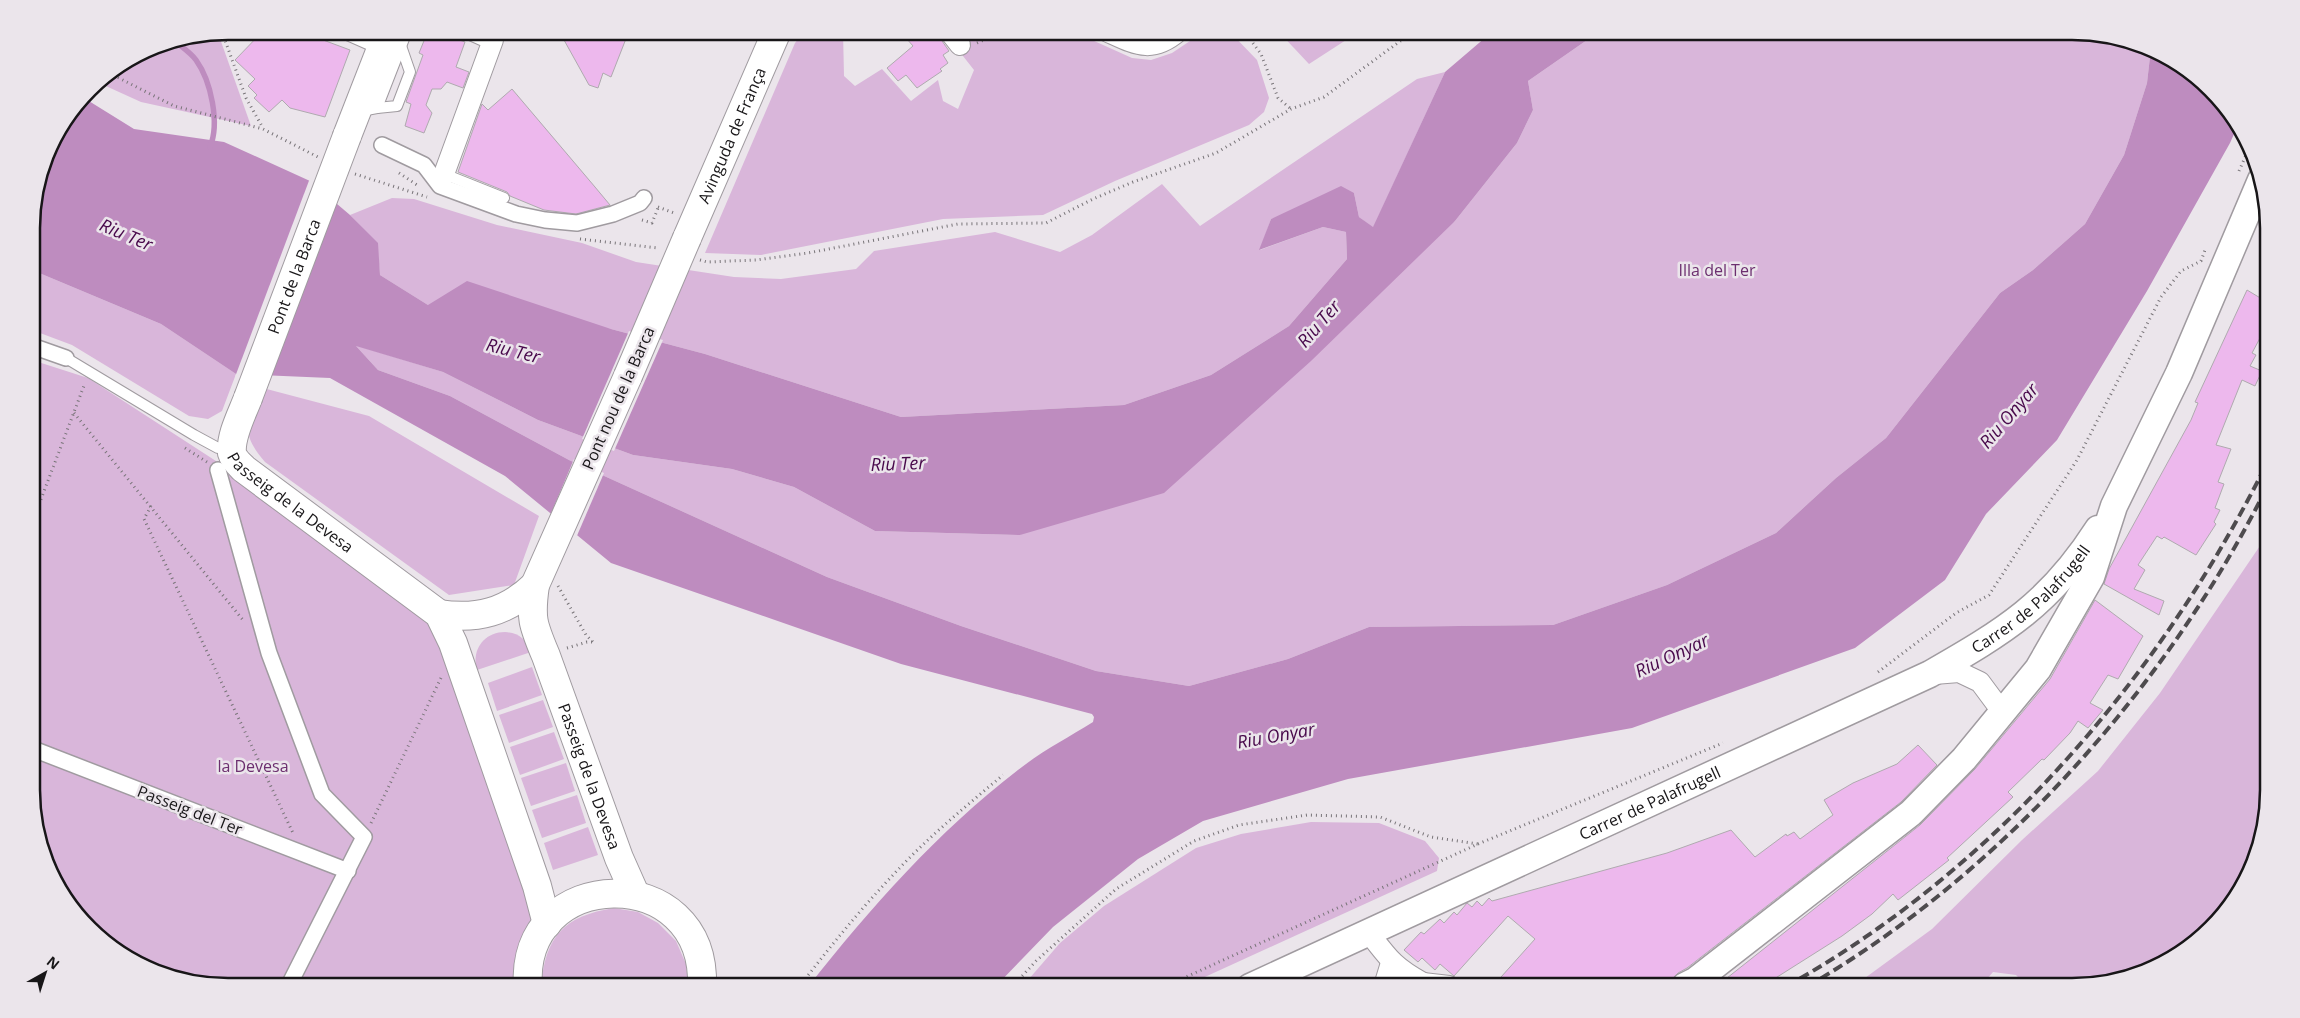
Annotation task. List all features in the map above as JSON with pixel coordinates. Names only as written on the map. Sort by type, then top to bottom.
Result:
[{"type":"main road","name":"Avinguda de França","points":[[687,238],[773,40]]},
{"type":"main road","name":"Pont de la Barca","points":[[225,461],[390,42]]},
{"type":"main road","name":"Pont nou de la Barca","points":[[545,574],[687,238]]},
{"type":"main road","name":"Passeig de la Devesa","points":[[225,461],[234,460],[439,614],[459,618],[477,616],[506,607],[521,599],[545,574]]},
{"type":"main road","name":"Passeig de la Devesa","points":[[545,574],[532,606],[532,623],[546,656],[618,858],[635,894]]},
{"type":"main road","name":"Passeig de la Devesa","points":[[439,614],[454,643],[537,886],[547,924]]},
{"type":"main road","points":[[528,978],[532,950],[547,924],[566,907],[588,896],[611,892],[635,894],[658,903],[680,921],[697,948],[706,978]]},
{"type":"street","points":[[493,40],[439,176],[440,186],[516,214],[561,222],[577,223],[613,214],[648,201]]},
{"type":"street","points":[[1126,40],[1139,46],[1151,46],[1165,40]]},
{"type":"street","points":[[382,145],[424,165],[439,176]]},
{"type":"street","points":[[1700,978],[1911,813],[1964,759],[2038,669],[2091,577],[2114,506],[2179,373],[2250,176]]},
{"type":"street","name":"Passeig de la Devesa","points":[[40,349],[66,358]]},
{"type":"street","points":[[225,461],[269,653],[322,794],[364,837],[293,978]]},
{"type":"street","name":"Carrer de Palafrugell","points":[[1268,978],[1369,934],[1392,920],[1930,674],[1992,638],[2036,605],[2082,554],[2114,506]]},
{"type":"street","name":"Carrer de Palafrugell","points":[[1930,674],[1959,672],[1980,682],[2003,713]]},
{"type":"street","name":"Passeig del Ter","points":[[40,752],[348,871]]},
{"type":"street","points":[[1369,934],[1391,963],[1408,978]]},
{"type":"street","points":[[1386,978],[1391,963]]},
{"type":"lane","points":[[360,119],[397,106],[410,72],[390,42]]},
{"type":"lane","points":[[439,176],[504,198]]},
{"type":"lane","name":"Passeig de la Devesa","points":[[66,358],[218,448],[225,461]]},
{"type":"path","points":[[225,40],[246,98],[263,129]]},
{"type":"path","points":[[956,40],[964,49],[985,40]]},
{"type":"path","points":[[1251,40],[1261,54],[1278,98],[1291,109]]},
{"type":"path","points":[[707,262],[756,260],[808,254],[958,224],[1046,223],[1092,199],[1133,182],[1216,153],[1291,109],[1324,97],[1402,40]]},
{"type":"path","points":[[116,77],[174,106],[258,128]]},
{"type":"path","points":[[648,201],[658,208],[676,214]]},
{"type":"path","points":[[639,219],[652,223],[658,208]]},
{"type":"path","points":[[1870,676],[1878,672],[1956,613],[1989,595],[2077,460],[2161,297],[2181,271],[2200,261],[2208,243]]},
{"type":"path","points":[[40,502],[89,372]]},
{"type":"path","points":[[74,413],[244,622]]},
{"type":"path","points":[[151,506],[144,519],[302,853]]},
{"type":"path","points":[[545,574],[586,635],[593,642],[587,642],[560,651]]},
{"type":"path","points":[[364,837],[443,674]]},
{"type":"path","points":[[1182,978],[1478,844],[1725,742]]},
{"type":"path","points":[[806,978],[851,922],[894,874],[957,814],[1003,775]]},
{"type":"path","points":[[1020,978],[1036,961],[1116,889],[1194,841],[1239,826],[1307,815],[1380,817],[1431,837],[1478,844]]},
{"type":"green space","points":[[220,40],[251,126],[141,102],[105,86],[134,65],[156,54],[179,46]]},
{"type":"green space","points":[[798,40],[843,40],[844,76],[855,86],[882,69],[911,101],[938,80],[943,101],[958,109],[974,70],[963,56],[964,40],[1092,40],[1132,58],[1151,60],[1172,53],[1192,40],[1238,40],[1257,60],[1269,98],[1264,112],[1249,125],[1115,181],[1043,215],[943,219],[761,255],[705,253]]},
{"type":"green space","points":[[1286,40],[1346,40],[1309,64]]},
{"type":"green space","name":"Illa del Ter","points":[[1587,40],[2085,40],[2121,46],[2150,57],[2147,83],[2124,155],[2085,224],[2033,270],[2000,293],[1886,438],[1836,478],[1776,533],[1667,585],[1553,625],[1369,627],[1288,659],[1189,686],[1096,671],[961,626],[827,577],[569,460],[450,396],[378,370],[355,345],[443,372],[538,420],[633,455],[732,469],[794,487],[875,531],[1020,535],[1455,221],[1517,143],[1533,110],[1528,81]]},
{"type":"green space","points":[[1445,72],[1373,228],[1359,217],[1354,193],[1271,219],[1260,250],[1323,227],[1346,232],[1347,259],[1289,326],[1211,375],[1124,405],[901,417],[705,354],[611,329],[428,305],[380,275],[377,243],[350,215],[392,198],[414,199],[497,225],[582,243],[636,262],[734,277],[781,279],[856,269],[874,251],[995,232],[1060,252],[1092,235],[1162,184],[1200,226],[1417,79]]},
{"type":"green space","points":[[40,273],[161,324],[236,374],[222,411],[208,419],[189,416],[72,345],[40,333]]},
{"type":"green space","name":"la Devesa","points":[[40,363],[88,378],[219,463],[438,626],[533,911],[515,978],[215,978],[179,972],[145,959],[113,939],[95,923],[79,905],[59,873],[46,839],[40,803]]},
{"type":"green space","points":[[259,387],[369,416],[539,516],[514,585],[449,595],[265,462],[251,442],[248,426],[251,409]]},
{"type":"green space","points":[[2260,546],[2260,803],[2254,839],[2241,873],[2221,905],[2205,923],[2187,939],[2155,959],[2121,972],[2085,978],[2019,978],[2016,975],[1993,972],[1988,978],[1865,978],[1932,929],[2022,840],[2098,771],[2160,693]]},
{"type":"green space","points":[[505,632],[521,637],[531,652],[477,670],[476,656],[481,644],[491,635]]},
{"type":"green space","points":[[532,667],[542,695],[497,711],[488,683]]},
{"type":"green space","points":[[543,700],[553,727],[509,743],[499,715]]},
{"type":"green space","points":[[554,732],[564,759],[520,775],[510,747]]},
{"type":"green space","points":[[566,763],[575,791],[531,806],[521,778]]},
{"type":"green space","points":[[577,795],[586,823],[542,838],[532,810]]},
{"type":"green space","points":[[1311,822],[1379,823],[1425,841],[1439,858],[1437,871],[1203,978],[1030,978],[1060,943],[1104,906],[1196,848],[1241,834]]},
{"type":"green space","points":[[588,827],[598,855],[553,870],[544,843]]},
{"type":"green space","points":[[614,908],[638,912],[658,923],[676,941],[686,964],[687,978],[542,978],[547,954],[560,931],[570,923],[597,912]]},
{"type":"water","points":[[1482,40],[1587,40],[1528,81],[1533,110],[1517,143],[1455,221],[1311,361],[1164,493],[1020,535],[875,531],[794,487],[732,469],[633,455],[538,420],[443,372],[356,346],[378,370],[450,396],[569,460],[827,577],[961,626],[1096,671],[1189,686],[1288,659],[1369,627],[1553,625],[1667,585],[1776,533],[1836,478],[1886,438],[2000,293],[2033,270],[2085,224],[2124,155],[2147,83],[2150,57],[2187,79],[2221,113],[2234,133],[2230,143],[2147,291],[2057,440],[1986,514],[1945,580],[1855,648],[1632,728],[1348,779],[1203,821],[1138,859],[1053,927],[1004,978],[815,978],[882,898],[935,842],[1022,767],[1093,722],[1094,717],[1092,714],[901,664],[611,563],[505,476],[330,378],[236,374],[161,324],[40,273],[40,215],[46,179],[54,156],[65,134],[89,101],[134,129],[224,142],[310,181],[350,215],[378,243],[380,275],[428,305],[467,281],[611,329],[705,354],[901,417],[1124,405],[1211,375],[1289,326],[1347,259],[1346,232],[1323,227],[1259,250],[1271,219],[1341,186],[1354,193],[1359,217],[1373,227],[1445,72]]},
{"type":"pier","points":[[310,178],[333,197],[263,378],[235,377]]},
{"type":"pier","points":[[629,331],[663,340],[614,451],[582,439]]},
{"type":"pier","points":[[574,459],[604,473],[576,538],[550,516]]},
{"type":"building","points":[[254,40],[323,40],[350,50],[325,117],[290,108],[282,100],[269,112],[254,98],[257,95],[248,86],[255,79],[235,60]]},
{"type":"building","points":[[424,40],[460,40],[465,42],[456,67],[469,72],[463,88],[447,82],[441,89],[432,89],[426,105],[432,113],[424,133],[405,126],[411,104],[406,102],[423,55],[419,53]]},
{"type":"building","points":[[564,40],[625,40],[611,77],[603,73],[598,88],[589,85]]},
{"type":"building","points":[[908,40],[941,40],[949,51],[943,55],[948,63],[940,69],[942,71],[917,88],[906,75],[898,81],[887,68],[913,46]]},
{"type":"building","points":[[512,89],[610,205],[576,214],[544,210],[510,196],[507,192],[458,172],[482,104],[488,110]]},
{"type":"building","points":[[2247,290],[2260,298],[2260,338],[2252,353],[2256,355],[2250,366],[2260,370],[2260,375],[2255,386],[2242,380],[2216,445],[2231,449],[2218,482],[2224,484],[2215,508],[2220,510],[2214,522],[2216,524],[2196,555],[2164,537],[2162,539],[2157,536],[2138,565],[2145,570],[2134,589],[2164,601],[2159,615],[2104,584],[2109,569],[2191,420],[2198,403],[2195,402]]},
{"type":"building","points":[[2095,600],[2143,636],[2118,679],[2108,675],[2090,703],[2103,710],[2088,728],[2078,721],[2070,733],[2044,760],[2042,759],[2008,792],[2013,797],[1947,858],[1949,860],[1898,900],[1893,894],[1872,914],[1842,936],[1776,978],[1727,978],[1920,825],[1975,769],[2050,679]]},
{"type":"building","points":[[1918,745],[1937,765],[1901,802],[1673,978],[1500,978],[1535,939],[1508,916],[1454,976],[1440,964],[1435,970],[1422,958],[1418,962],[1404,950],[1421,932],[1424,934],[1440,919],[1444,923],[1454,912],[1457,915],[1467,903],[1472,907],[1477,901],[1482,906],[1489,898],[1492,901],[1667,853],[1731,830],[1755,857],[1786,834],[1787,836],[1794,832],[1800,839],[1833,815],[1824,800],[1853,783],[1897,764]]},
{"type":"waterway","points":[[180,46],[196,60],[210,90],[214,114],[213,137],[210,147]]},
{"type":"railway","points":[[1800,978],[1864,938],[1936,884],[2004,824],[2066,760],[2125,690],[2178,617],[2226,540],[2260,476]]},
{"type":"railway","points":[[1820,978],[1879,940],[1948,888],[2012,831],[2073,768],[2130,702],[2181,632],[2227,560],[2260,500]]},
{"type":"water label","name":"Riu Ter","points":[[126,235]]},
{"type":"water label","name":"Riu Ter","points":[[1319,324]]},
{"type":"water label","name":"Riu Ter","points":[[513,351]]},
{"type":"water label","name":"Riu Onyar","points":[[2009,416]]},
{"type":"water label","name":"Riu Ter","points":[[898,464]]},
{"type":"water label","name":"Riu Onyar","points":[[1672,656]]},
{"type":"water label","name":"Riu Onyar","points":[[1276,736]]}]
